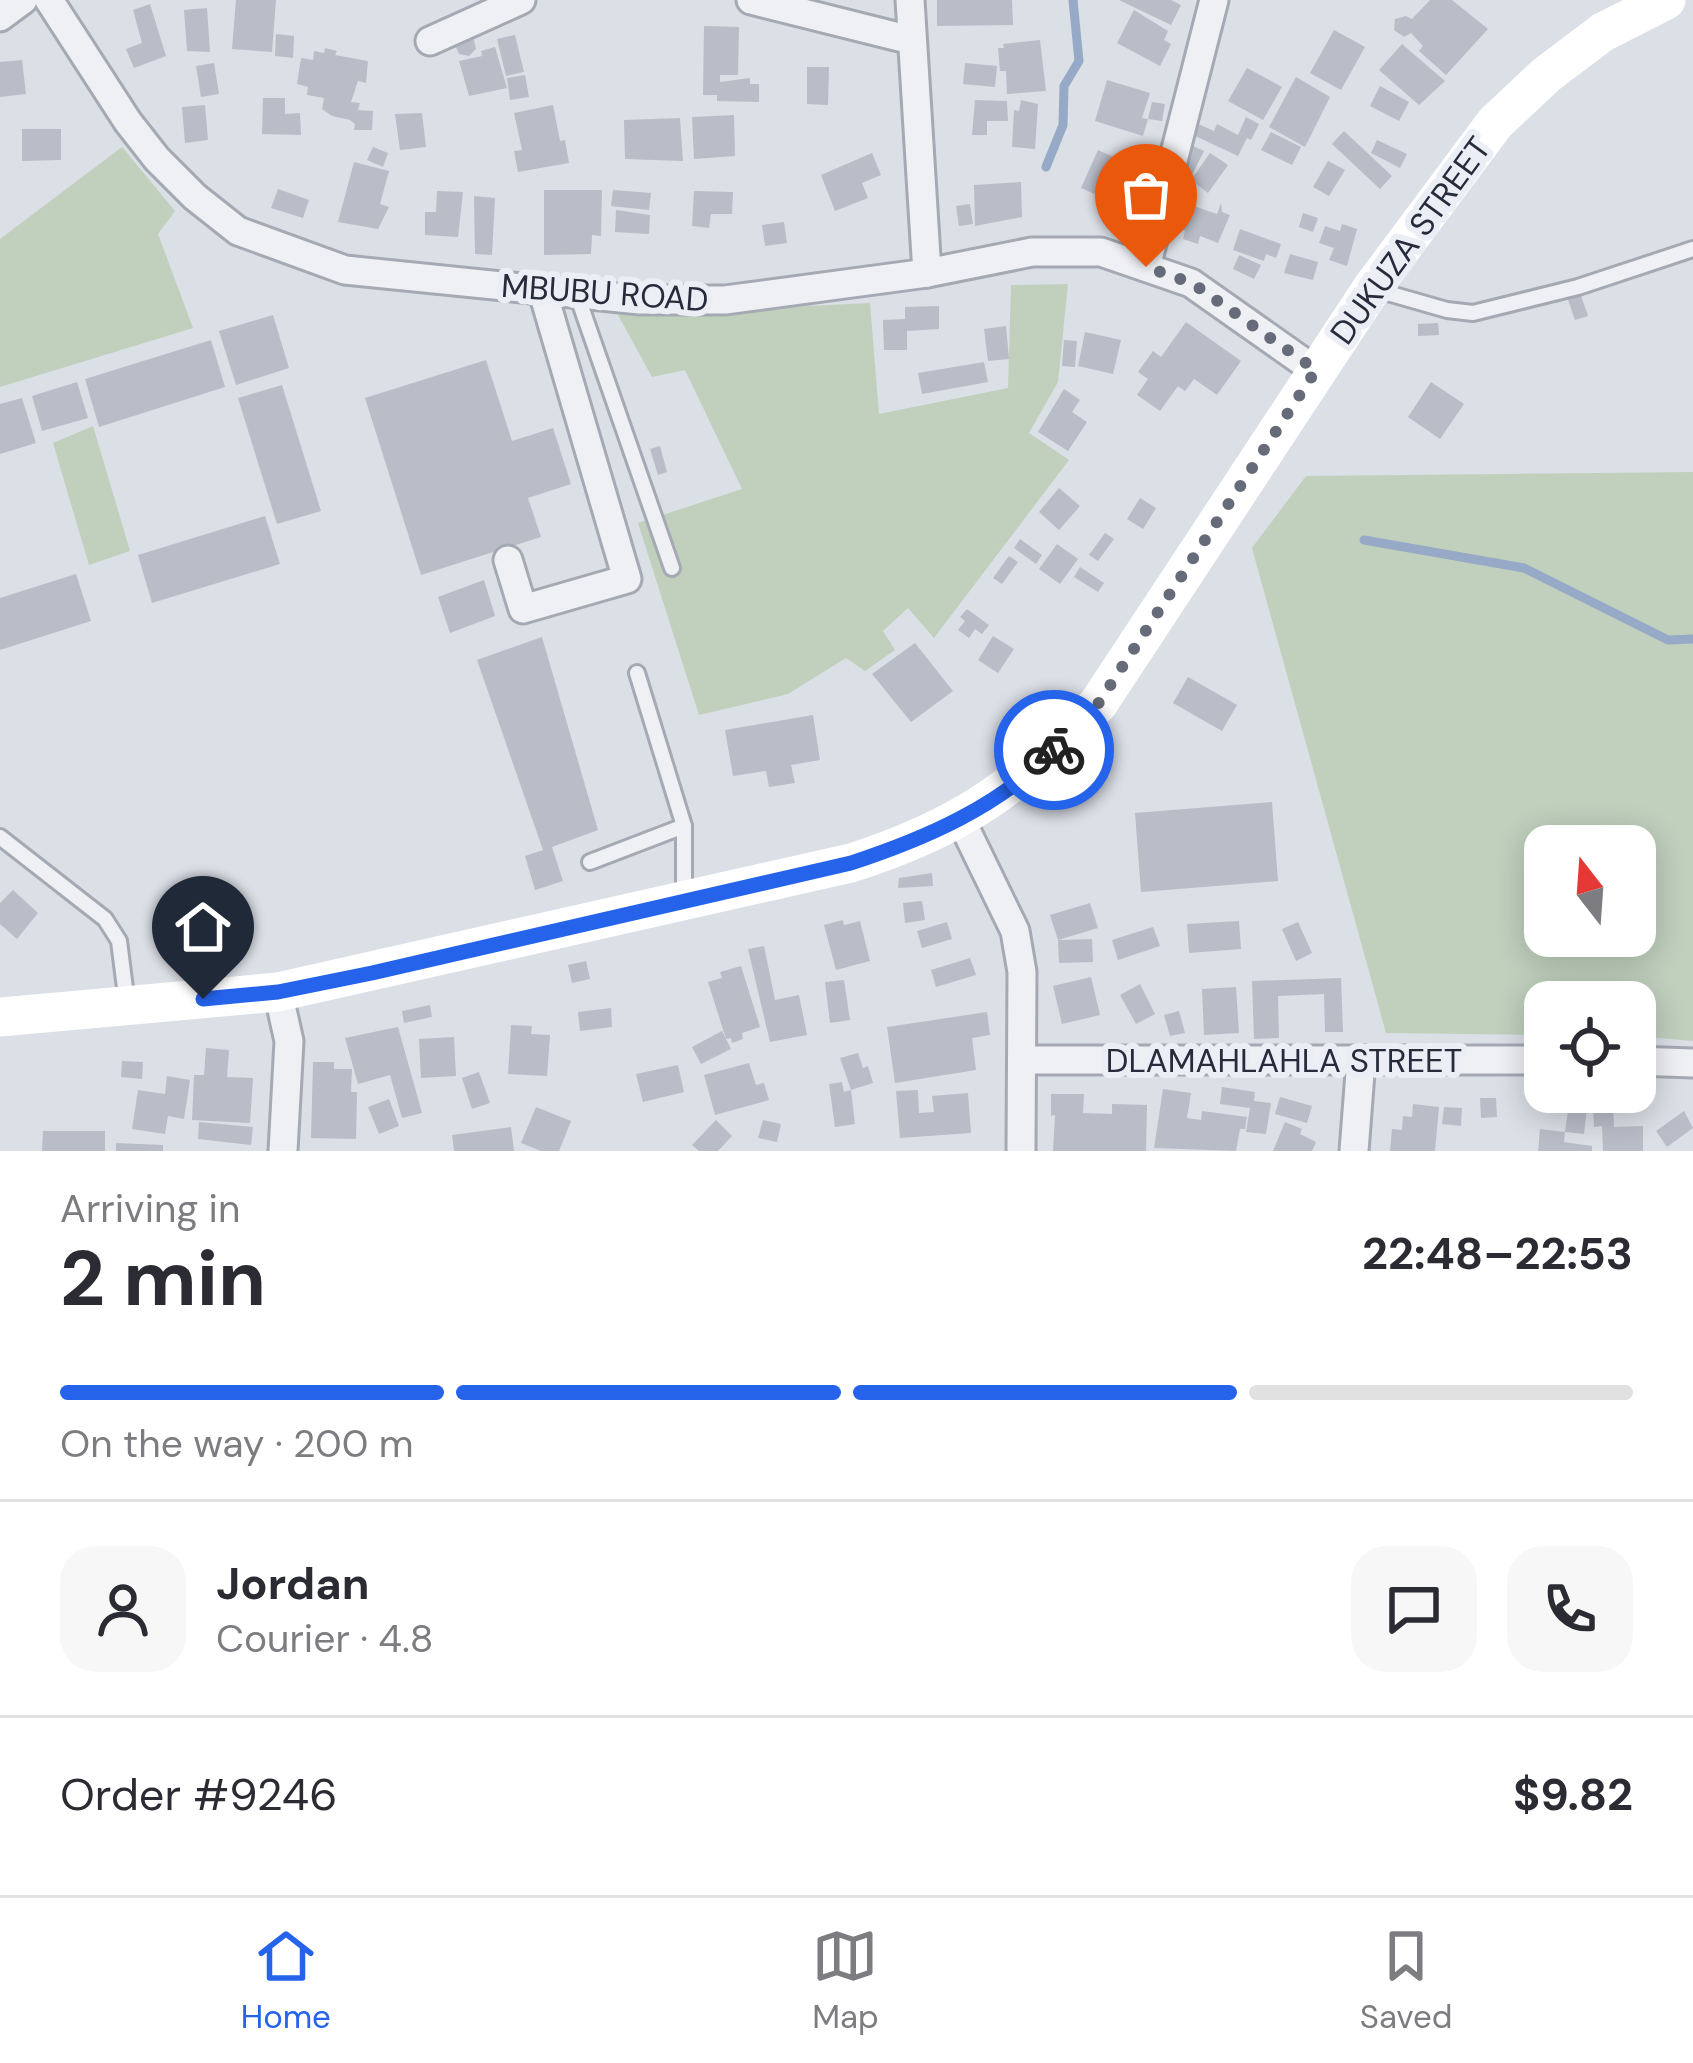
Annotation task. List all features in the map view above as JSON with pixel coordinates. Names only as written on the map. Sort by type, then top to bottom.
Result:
[{"type":"main road","name":"DUKUZA STREET","points":[[0,1017],[278,992],[851,863],[911,844],[961,820],[1046,759],[1098,704],[1372,288],[1495,123],[1546,75],[1604,32],[1666,0]]},
{"type":"street","points":[[0,17],[22,0]]},
{"type":"street","name":"MBUBU ROAD","points":[[49,0],[157,159],[238,231],[345,270],[640,300],[724,299],[928,273],[1032,252],[1101,252],[1192,283],[1316,370]]},
{"type":"street","points":[[430,41],[520,0]]},
{"type":"street","points":[[755,0],[911,40]]},
{"type":"street","points":[[910,0],[928,273]]},
{"type":"street","points":[[1146,267],[1214,0]]},
{"type":"street","points":[[508,560],[523,609],[627,579],[542,289]]},
{"type":"street","points":[[961,820],[1015,931],[1022,972],[1022,1151]]},
{"type":"street","points":[[278,992],[289,1041],[283,1151]]},
{"type":"street","name":"DLAMAHLAHLA STREET","points":[[1023,1060],[1524,1060]]},
{"type":"street","points":[[1354,1151],[1361,1060]]},
{"type":"street","points":[[1656,1062],[1693,1063]]},
{"type":"lane","points":[[1372,288],[1473,313],[1578,287],[1693,249]]},
{"type":"lane","points":[[576,292],[672,568]]},
{"type":"lane","points":[[637,673],[684,826],[684,904]]},
{"type":"lane","points":[[590,862],[684,826]]},
{"type":"lane","points":[[0,837],[104,919],[119,941],[128,1007]]},
{"type":"green space","points":[[122,147],[175,211],[158,234],[193,328],[0,387],[0,239]]},
{"type":"green space","points":[[1068,284],[1058,382],[1029,433],[1069,460],[934,638],[908,608],[883,631],[895,650],[865,671],[846,658],[788,694],[699,715],[638,523],[742,489],[685,370],[652,377],[618,315],[870,303],[879,414],[1008,388],[1011,285]]},
{"type":"green space","points":[[93,426],[130,551],[89,565],[53,443]]},
{"type":"green space","points":[[1693,472],[1693,1041],[1656,1038],[1656,981],[1524,981],[1524,1035],[1386,1033],[1252,548],[1306,476]]},
{"type":"building","points":[[236,0],[276,0],[272,52],[232,49]]},
{"type":"building","points":[[937,0],[1012,0],[1013,25],[937,26]]},
{"type":"building","points":[[1119,0],[1171,0],[1181,5],[1171,25]]},
{"type":"building","points":[[1430,0],[1452,0],[1488,29],[1446,75],[1419,51],[1423,46],[1411,33],[1404,37],[1394,30],[1395,19],[1412,19]]},
{"type":"building","points":[[150,4],[166,56],[134,68],[126,49],[142,43],[133,10]]},
{"type":"building","points":[[207,8],[210,52],[187,51],[184,10]]},
{"type":"building","points":[[1134,10],[1168,31],[1164,40],[1171,44],[1160,66],[1117,43]]},
{"type":"building","points":[[704,26],[739,27],[738,75],[720,75],[720,82],[750,78],[750,84],[759,84],[759,102],[717,101],[717,95],[703,95]]},
{"type":"building","points":[[1334,30],[1365,47],[1341,90],[1310,73]]},
{"type":"building","points":[[276,34],[294,36],[293,58],[275,56]]},
{"type":"building","points":[[515,35],[524,72],[506,76],[497,39]]},
{"type":"building","points":[[461,36],[473,36],[476,49],[469,56],[459,54],[455,45]]},
{"type":"building","points":[[1040,40],[1046,91],[1007,94],[998,48]]},
{"type":"building","points":[[1402,44],[1445,81],[1419,105],[1379,70]]},
{"type":"building","points":[[495,47],[507,88],[469,96],[459,61],[482,56],[481,51]]},
{"type":"building","points":[[325,48],[337,51],[335,55],[368,61],[366,83],[358,81],[351,102],[360,103],[358,110],[373,111],[372,130],[354,130],[350,120],[322,109],[324,98],[307,95],[308,87],[297,84],[301,58],[313,60],[314,51],[324,53]]},
{"type":"building","points":[[22,60],[26,94],[0,97],[0,62]]},
{"type":"building","points":[[214,63],[219,94],[201,97],[196,66]]},
{"type":"building","points":[[965,63],[997,66],[995,87],[963,84]]},
{"type":"building","points":[[807,67],[829,67],[828,105],[807,104]]},
{"type":"building","points":[[1247,68],[1282,87],[1263,120],[1228,101]]},
{"type":"building","points":[[525,75],[529,97],[510,100],[507,78]]},
{"type":"building","points":[[1296,77],[1330,97],[1305,147],[1269,127]]},
{"type":"building","points":[[1107,80],[1150,93],[1142,118],[1148,119],[1143,136],[1095,121]]},
{"type":"building","points":[[1380,86],[1409,102],[1399,121],[1370,106]]},
{"type":"building","points":[[263,98],[285,98],[285,114],[300,113],[301,135],[262,134]]},
{"type":"building","points":[[975,100],[1007,101],[1008,121],[987,121],[987,135],[972,135]]},
{"type":"building","points":[[1021,100],[1038,104],[1035,149],[1012,147],[1014,110],[1019,111]]},
{"type":"building","points":[[1152,102],[1165,104],[1162,121],[1148,119]]},
{"type":"building","points":[[205,105],[208,140],[185,143],[182,107]]},
{"type":"building","points":[[553,105],[569,163],[518,172],[514,151],[522,150],[514,113]]},
{"type":"building","points":[[422,113],[426,147],[400,150],[395,114]]},
{"type":"building","points":[[734,115],[735,156],[694,159],[692,117]]},
{"type":"building","points":[[1246,117],[1259,124],[1238,156],[1191,134],[1196,123],[1214,131],[1217,124],[1238,135]]},
{"type":"building","points":[[680,118],[683,161],[625,159],[624,120]]},
{"type":"building","points":[[22,129],[61,129],[61,160],[22,161]]},
{"type":"building","points":[[1344,131],[1392,176],[1380,189],[1332,144]]},
{"type":"building","points":[[1271,132],[1301,147],[1292,165],[1261,150]]},
{"type":"building","points":[[1377,140],[1407,154],[1400,168],[1371,153]]},
{"type":"building","points":[[1193,146],[1204,151],[1191,177],[1180,172]]},
{"type":"building","points":[[373,147],[388,153],[383,167],[367,160]]},
{"type":"building","points":[[1098,150],[1134,166],[1117,204],[1081,188]]},
{"type":"building","points":[[872,153],[881,175],[862,183],[868,198],[835,211],[821,175]]},
{"type":"building","points":[[1210,153],[1228,165],[1208,193],[1191,180]]},
{"type":"building","points":[[1328,161],[1345,170],[1329,196],[1313,187]]},
{"type":"building","points":[[354,162],[389,171],[380,204],[389,207],[378,229],[338,222]]},
{"type":"building","points":[[1021,182],[1022,217],[975,226],[974,185]]},
{"type":"building","points":[[278,189],[309,200],[303,218],[271,208]]},
{"type":"building","points":[[544,190],[602,190],[601,236],[592,235],[591,254],[544,255]]},
{"type":"building","points":[[613,190],[651,193],[649,210],[611,206]]},
{"type":"building","points":[[437,191],[463,192],[458,237],[425,235],[425,212],[436,212]]},
{"type":"building","points":[[694,191],[733,192],[732,214],[711,214],[709,228],[692,226]]},
{"type":"building","points":[[474,196],[495,198],[492,255],[475,254]]},
{"type":"building","points":[[1221,203],[1222,212],[1230,215],[1218,243],[1200,236],[1198,244],[1183,239],[1185,231],[1165,224],[1169,213],[1184,218],[1191,205],[1217,214]]},
{"type":"building","points":[[970,204],[973,224],[959,226],[956,206]]},
{"type":"building","points":[[616,210],[650,215],[649,234],[615,232]]},
{"type":"building","points":[[1303,213],[1318,218],[1313,232],[1299,227]]},
{"type":"building","points":[[784,222],[787,243],[765,246],[762,225]]},
{"type":"building","points":[[1342,224],[1357,229],[1347,266],[1329,260],[1334,248],[1319,243],[1325,226],[1340,231]]},
{"type":"building","points":[[1240,229],[1281,244],[1276,258],[1266,254],[1264,261],[1233,250]]},
{"type":"building","points":[[1290,254],[1318,262],[1313,280],[1284,273]]},
{"type":"building","points":[[1239,255],[1261,265],[1254,279],[1233,269]]},
{"type":"building","points":[[1579,290],[1588,316],[1575,320],[1566,294]]},
{"type":"building","points":[[939,306],[939,329],[907,331],[907,350],[884,350],[883,320],[905,319],[905,307]]},
{"type":"building","points":[[273,315],[289,368],[236,385],[219,331]]},
{"type":"building","points":[[1186,322],[1241,361],[1217,395],[1194,379],[1185,391],[1178,386],[1160,411],[1137,395],[1148,379],[1138,372],[1153,351],[1161,357]]},
{"type":"building","points":[[1438,323],[1439,335],[1418,336],[1418,324]]},
{"type":"building","points":[[1006,326],[1009,359],[988,361],[984,329]]},
{"type":"building","points":[[1085,332],[1121,340],[1113,374],[1078,366]]},
{"type":"building","points":[[211,340],[225,387],[99,427],[85,379]]},
{"type":"building","points":[[1064,340],[1077,341],[1075,367],[1062,366]]},
{"type":"building","points":[[486,360],[512,441],[553,428],[571,484],[528,498],[541,537],[421,575],[365,398]]},
{"type":"building","points":[[984,362],[988,382],[922,394],[918,373]]},
{"type":"building","points":[[77,382],[88,418],[42,431],[32,396]]},
{"type":"building","points":[[1431,382],[1464,404],[1440,439],[1408,417]]},
{"type":"building","points":[[282,385],[321,511],[277,524],[238,398]]},
{"type":"building","points":[[1064,389],[1080,400],[1072,412],[1087,422],[1068,451],[1038,432]]},
{"type":"building","points":[[22,398],[36,443],[0,454],[0,404]]},
{"type":"building","points":[[660,446],[667,472],[658,475],[650,449]]},
{"type":"building","points":[[1059,488],[1080,506],[1059,530],[1039,512]]},
{"type":"building","points":[[1140,498],[1156,508],[1143,529],[1127,519]]},
{"type":"building","points":[[265,516],[280,564],[152,603],[138,555]]},
{"type":"building","points":[[1105,533],[1114,539],[1098,561],[1089,555]]},
{"type":"building","points":[[1020,539],[1042,555],[1036,564],[1014,548]]},
{"type":"building","points":[[1057,544],[1078,559],[1060,584],[1039,569]]},
{"type":"building","points":[[1009,556],[1018,562],[1002,584],[993,578]]},
{"type":"building","points":[[1080,567],[1104,583],[1098,592],[1074,577]]},
{"type":"building","points":[[76,574],[91,621],[0,650],[0,598]]},
{"type":"building","points":[[484,580],[495,616],[450,633],[438,597]]},
{"type":"building","points":[[967,609],[989,625],[982,634],[975,629],[969,638],[958,630]]},
{"type":"building","points":[[993,636],[1014,649],[998,673],[978,660]]},
{"type":"building","points":[[542,637],[598,830],[552,847],[563,881],[535,890],[525,856],[543,850],[477,660]]},
{"type":"building","points":[[915,643],[953,691],[911,722],[872,674]]},
{"type":"building","points":[[1188,677],[1237,705],[1222,731],[1173,703]]},
{"type":"building","points":[[813,715],[820,760],[791,765],[795,783],[769,787],[766,771],[733,776],[725,730]]},
{"type":"building","points":[[1272,802],[1278,881],[1141,892],[1135,813]]},
{"type":"building","points":[[932,873],[933,886],[898,888],[899,878]]},
{"type":"building","points":[[13,890],[38,913],[17,939],[0,924],[0,903]]},
{"type":"building","points":[[922,901],[925,920],[905,923],[903,903]]},
{"type":"building","points":[[1090,903],[1098,928],[1058,940],[1050,915]]},
{"type":"building","points":[[843,920],[844,925],[860,921],[870,961],[836,970],[824,925]]},
{"type":"building","points":[[1239,921],[1241,949],[1189,953],[1187,924]]},
{"type":"building","points":[[947,922],[952,939],[922,948],[917,931]]},
{"type":"building","points":[[1298,922],[1312,953],[1296,961],[1282,929]]},
{"type":"building","points":[[1153,927],[1160,946],[1118,960],[1112,940]]},
{"type":"building","points":[[1092,939],[1093,962],[1059,963],[1058,940]]},
{"type":"building","points":[[764,946],[775,1000],[799,995],[807,1035],[770,1042],[748,949]]},
{"type":"building","points":[[970,958],[976,975],[936,987],[931,970]]},
{"type":"building","points":[[586,961],[590,979],[572,983],[568,965]]},
{"type":"building","points":[[741,966],[760,1027],[742,1033],[743,1039],[732,1043],[731,1038],[726,1039],[708,982],[722,978],[720,972]]},
{"type":"building","points":[[1091,977],[1100,1015],[1062,1024],[1053,986]]},
{"type":"building","points":[[1341,978],[1343,1032],[1325,1032],[1324,994],[1278,996],[1279,1038],[1254,1039],[1252,981]]},
{"type":"building","points":[[844,980],[850,1020],[830,1023],[825,982]]},
{"type":"building","points":[[1140,984],[1155,1014],[1136,1024],[1120,995]]},
{"type":"building","points":[[1236,987],[1239,1033],[1204,1035],[1202,989]]},
{"type":"building","points":[[430,1005],[432,1017],[404,1023],[402,1011]]},
{"type":"building","points":[[611,1008],[612,1027],[580,1031],[578,1012]]},
{"type":"building","points":[[1179,1011],[1185,1033],[1170,1036],[1164,1015]]},
{"type":"building","points":[[987,1012],[990,1035],[972,1038],[976,1070],[895,1083],[887,1027]]},
{"type":"building","points":[[511,1025],[532,1026],[531,1034],[550,1035],[547,1076],[508,1074]]},
{"type":"building","points":[[398,1027],[422,1113],[402,1118],[390,1075],[358,1084],[345,1038]]},
{"type":"building","points":[[722,1031],[731,1049],[701,1064],[692,1047]]},
{"type":"building","points":[[454,1037],[456,1076],[421,1078],[419,1039]]},
{"type":"building","points":[[206,1048],[229,1050],[227,1077],[253,1078],[250,1123],[192,1120],[194,1075],[204,1075]]},
{"type":"building","points":[[858,1053],[873,1083],[851,1090],[840,1058]]},
{"type":"building","points":[[122,1061],[143,1062],[142,1079],[121,1077]]},
{"type":"building","points":[[313,1062],[334,1062],[334,1069],[352,1069],[351,1092],[357,1092],[356,1139],[311,1138]]},
{"type":"building","points":[[749,1063],[756,1085],[764,1083],[769,1100],[715,1115],[704,1075]]},
{"type":"building","points":[[678,1065],[684,1092],[643,1102],[636,1074]]},
{"type":"building","points":[[479,1072],[490,1103],[472,1109],[462,1078]]},
{"type":"building","points":[[167,1076],[190,1080],[184,1119],[168,1116],[165,1134],[132,1129],[138,1090],[165,1094]]},
{"type":"building","points":[[842,1082],[844,1092],[851,1090],[855,1124],[835,1127],[829,1084]]},
{"type":"building","points":[[1222,1087],[1255,1092],[1254,1101],[1271,1103],[1266,1134],[1246,1132],[1250,1108],[1220,1104]]},
{"type":"building","points":[[1163,1089],[1191,1093],[1187,1118],[1201,1120],[1202,1111],[1247,1117],[1236,1151],[1154,1148]]},
{"type":"building","points":[[918,1090],[919,1113],[934,1112],[932,1096],[968,1093],[971,1133],[900,1138],[896,1091]]},
{"type":"building","points":[[1051,1094],[1084,1094],[1083,1113],[1112,1114],[1112,1104],[1147,1105],[1146,1151],[1053,1151]]},
{"type":"building","points":[[1280,1097],[1312,1106],[1307,1123],[1275,1114]]},
{"type":"building","points":[[1480,1098],[1496,1098],[1497,1117],[1481,1118]]},
{"type":"building","points":[[389,1099],[399,1126],[379,1134],[368,1107]]},
{"type":"building","points":[[1413,1104],[1439,1107],[1435,1151],[1390,1151],[1392,1129],[1402,1130],[1403,1116],[1412,1117]]},
{"type":"building","points":[[536,1107],[571,1121],[559,1151],[541,1151],[521,1143]]},
{"type":"building","points":[[1444,1107],[1462,1108],[1461,1126],[1442,1124]]},
{"type":"building","points":[[1684,1111],[1693,1128],[1667,1147],[1656,1131]]},
{"type":"building","points":[[1568,1113],[1586,1113],[1584,1134],[1565,1132]]},
{"type":"building","points":[[1593,1113],[1613,1113],[1614,1127],[1643,1126],[1643,1151],[1603,1151],[1602,1126],[1594,1127]]},
{"type":"building","points":[[716,1120],[732,1136],[718,1151],[699,1151],[692,1145]]},
{"type":"building","points":[[763,1120],[781,1124],[777,1142],[758,1138]]},
{"type":"building","points":[[199,1122],[253,1127],[251,1145],[198,1139]]},
{"type":"building","points":[[1285,1122],[1316,1142],[1312,1151],[1273,1151]]},
{"type":"building","points":[[511,1127],[514,1151],[454,1151],[452,1135]]},
{"type":"building","points":[[1540,1129],[1565,1132],[1564,1142],[1592,1146],[1592,1151],[1538,1151]]},
{"type":"building","points":[[43,1131],[105,1131],[105,1151],[42,1151]]},
{"type":"building","points":[[116,1143],[163,1145],[163,1151],[116,1151]]},
{"type":"waterway","points":[[1046,167],[1063,125],[1064,86],[1079,61],[1073,0]]},
{"type":"waterway","points":[[1364,540],[1524,568],[1668,640],[1693,639]]},
{"type":"way so far","points":[[1054,750],[1098,704],[1141,642],[1316,370],[1192,283],[1146,267]]},
{"type":"route","points":[[203,999],[278,992],[372,973],[851,863],[911,844],[961,820],[1054,750]]}]
